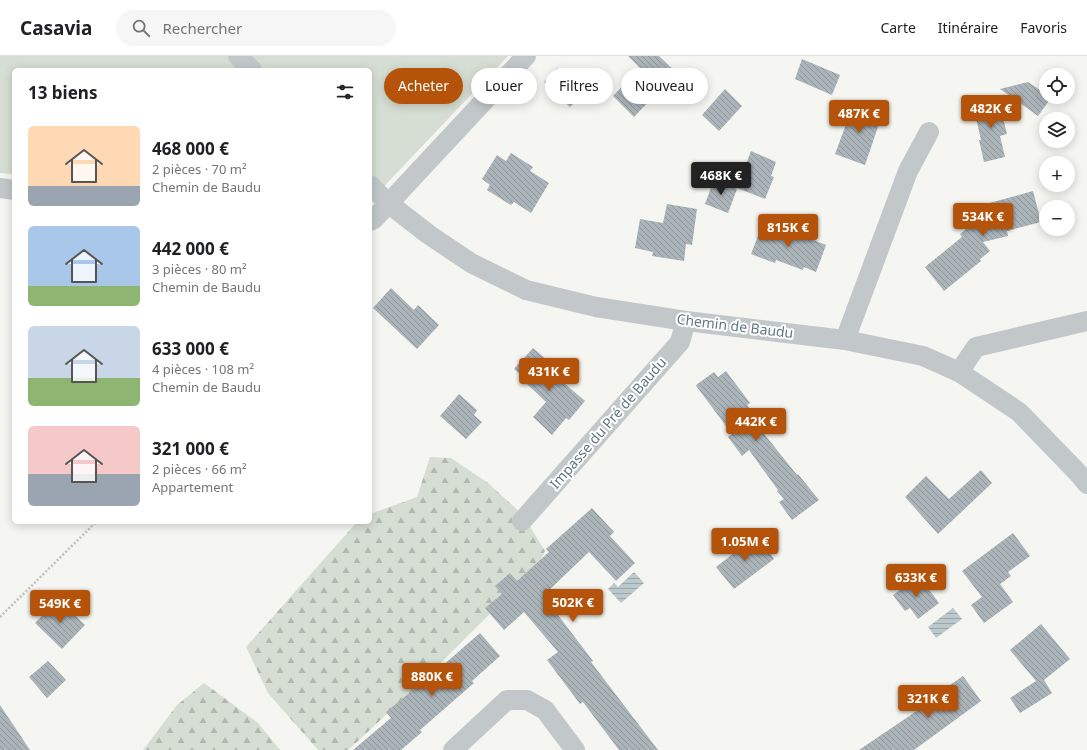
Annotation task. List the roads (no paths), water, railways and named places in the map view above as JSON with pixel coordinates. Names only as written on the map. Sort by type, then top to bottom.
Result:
[{"type":"street","points":[[238,56],[250,68]]},
{"type":"street","points":[[372,220],[526,56]]},
{"type":"street","points":[[845,340],[908,171],[929,132]]},
{"type":"street","name":"Chemin de Baudu","points":[[372,187],[388,203],[428,234],[472,264],[526,290],[596,307],[686,321],[845,340],[923,356],[959,372],[1019,412],[1087,484]]},
{"type":"street","points":[[0,188],[12,190]]},
{"type":"street","name":"Impasse du Pré de Baudu","points":[[522,520],[680,342],[686,321]]},
{"type":"street","points":[[959,372],[976,347],[1087,321]]},
{"type":"street","points":[[453,750],[507,700],[527,700],[545,710],[575,750]]}]
